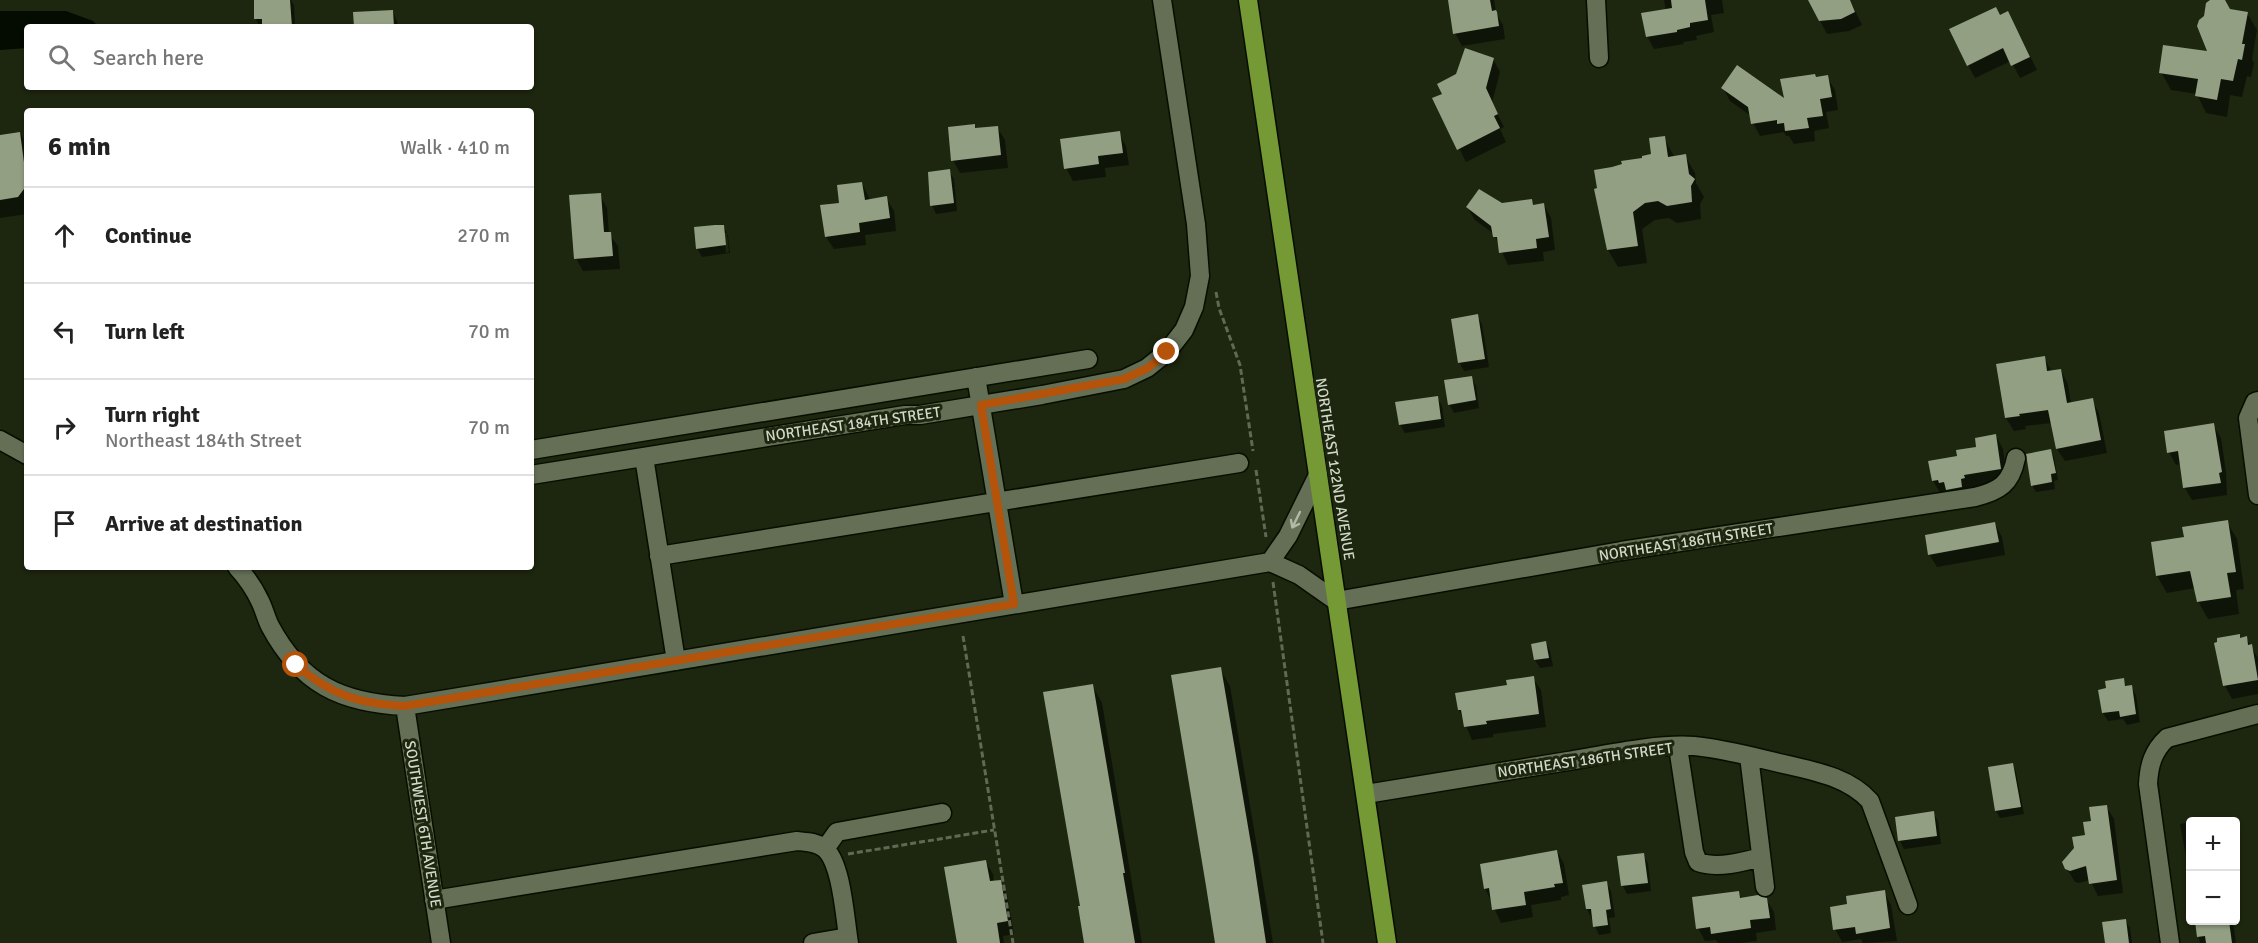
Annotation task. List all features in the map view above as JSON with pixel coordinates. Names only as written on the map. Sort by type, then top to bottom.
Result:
[{"type":"highway","name":"NORTHEAST 122ND AVENUE","points":[[1248,0],[1387,943]]},
{"type":"street","name":"NORTHEAST 184TH STREET","points":[[534,475],[981,405],[1124,379],[1148,368],[1167,352],[1184,330],[1194,307],[1200,276],[1196,224],[1162,0]]},
{"type":"street","points":[[1596,0],[1599,58]]},
{"type":"street","name":"NORTHEAST 184TH STREET","points":[[534,450],[1088,359]]},
{"type":"street","points":[[976,378],[1014,604]]},
{"type":"street","points":[[2258,401],[2255,402],[2248,418],[2258,495]]},
{"type":"street","points":[[0,440],[24,453]]},
{"type":"street","points":[[644,457],[676,661]]},
{"type":"street","name":"NORTHEAST 186TH STREET","points":[[1336,601],[1621,551],[1975,497],[1994,493],[2013,474],[2016,458]]},
{"type":"street","points":[[659,556],[1239,463]]},
{"type":"street","points":[[1270,562],[1288,536],[1318,475]]},
{"type":"street","points":[[240,570],[261,601],[268,623],[281,646],[296,665],[315,681],[356,701],[405,706],[1270,562],[1299,575],[1336,601]]},
{"type":"street","name":"SOUTHWEST 6TH AVENUE","points":[[405,706],[441,943]]},
{"type":"street","points":[[2170,943],[2148,784],[2149,766],[2160,744],[2167,738],[2258,714]]},
{"type":"street","name":"NORTHEAST 186TH STREET","points":[[1366,794],[1597,756],[1678,747],[1693,746],[1749,756],[1807,769],[1839,779],[1859,789],[1870,801],[1908,905]]},
{"type":"street","points":[[1678,747],[1694,852],[1698,862],[1706,865],[1744,861],[1761,856]]},
{"type":"street","points":[[1749,756],[1765,887]]},
{"type":"street","points":[[825,849],[837,832],[942,813]]},
{"type":"street","points":[[434,900],[797,841],[813,842],[825,849],[837,870],[848,940],[813,943]]},
{"type":"path","points":[[963,636],[1013,943]]},
{"type":"path","points":[[825,849],[847,854],[994,830]]},
{"type":"shaded area","points":[[0,11],[66,11],[96,24],[24,24],[24,48],[0,50]]},
{"type":"building","points":[[254,0],[290,0],[292,24],[262,24],[262,19],[254,19]]},
{"type":"building","points":[[1448,0],[1490,0],[1492,11],[1497,12],[1499,26],[1453,34]]},
{"type":"building","points":[[1671,0],[1705,0],[1708,20],[1690,23],[1690,27],[1677,30],[1677,32],[1646,37],[1641,13],[1672,8]]},
{"type":"building","points":[[1808,0],[1850,0],[1855,12],[1841,19],[1819,21]]},
{"type":"building","points":[[2210,0],[2225,0],[2230,9],[2248,12],[2242,44],[2245,44],[2242,60],[2238,59],[2233,81],[2221,79],[2217,100],[2195,96],[2198,79],[2159,73],[2163,45],[2207,51],[2197,26],[2199,20],[2204,16],[2206,3]]},
{"type":"building","points":[[1996,7],[2000,15],[2008,11],[2030,57],[2011,66],[2003,48],[1967,66],[1949,29]]},
{"type":"building","points":[[393,10],[394,24],[354,24],[353,12]]},
{"type":"building","points":[[1465,48],[1494,58],[1486,88],[1498,114],[1494,116],[1500,128],[1457,150],[1432,98],[1442,94],[1437,84],[1456,74]]},
{"type":"building","points":[[1737,65],[1784,98],[1780,79],[1815,74],[1816,77],[1828,75],[1832,97],[1820,99],[1823,116],[1807,118],[1809,128],[1785,131],[1784,123],[1777,124],[1777,120],[1751,124],[1748,107],[1721,88]]},
{"type":"building","points":[[975,124],[975,128],[998,126],[1001,155],[951,161],[948,127]]},
{"type":"building","points":[[1120,131],[1123,153],[1098,156],[1099,164],[1064,169],[1060,139]]},
{"type":"building","points":[[20,132],[24,162],[24,189],[18,197],[0,200],[0,135]]},
{"type":"building","points":[[1665,136],[1668,157],[1686,154],[1689,174],[1695,179],[1691,186],[1692,202],[1667,206],[1658,201],[1645,203],[1633,212],[1638,246],[1607,250],[1594,189],[1597,188],[1594,170],[1612,167],[1622,164],[1621,161],[1642,158],[1642,156],[1651,154],[1649,138]]},
{"type":"building","points":[[950,169],[954,203],[930,206],[928,172]]},
{"type":"building","points":[[862,182],[865,200],[887,196],[890,218],[859,223],[860,232],[825,237],[820,205],[839,203],[837,185]]},
{"type":"building","points":[[1479,189],[1502,203],[1532,199],[1533,205],[1544,203],[1549,237],[1536,239],[1537,248],[1499,253],[1497,237],[1493,237],[1491,226],[1466,207]]},
{"type":"building","points":[[601,193],[604,232],[611,232],[613,256],[574,259],[569,195]]},
{"type":"building","points":[[724,225],[726,245],[696,249],[694,227]]},
{"type":"building","points":[[1478,314],[1485,359],[1458,363],[1451,319]]},
{"type":"building","points":[[2045,356],[2047,371],[2061,369],[2067,403],[2093,398],[2101,440],[2056,449],[2048,410],[2005,418],[1996,364]]},
{"type":"building","points":[[1472,376],[1476,400],[1448,405],[1444,380]]},
{"type":"building","points":[[1438,396],[1441,419],[1399,425],[1395,402]]},
{"type":"building","points":[[2214,423],[2222,472],[2219,473],[2221,483],[2183,488],[2178,451],[2167,453],[2164,431]]},
{"type":"building","points":[[1996,434],[2001,469],[1964,475],[1965,478],[1961,479],[1962,487],[1946,490],[1944,482],[1932,481],[1928,461],[1957,456],[1956,450],[1976,447],[1975,438]]},
{"type":"building","points":[[2051,449],[2056,473],[2051,474],[2052,482],[2031,486],[2026,454]]},
{"type":"building","points":[[2228,520],[2236,572],[2227,573],[2231,597],[2197,602],[2190,571],[2156,576],[2151,542],[2184,537],[2182,527]]},
{"type":"building","points":[[1995,522],[1999,542],[1928,555],[1925,535]]},
{"type":"building","points":[[2240,634],[2240,638],[2247,636],[2248,645],[2252,644],[2258,680],[2223,686],[2214,643],[2217,642],[2217,638]]},
{"type":"building","points":[[1546,641],[1549,658],[1534,660],[1531,644]]},
{"type":"building","points":[[1221,667],[1266,943],[1215,943],[1171,675]]},
{"type":"building","points":[[1534,676],[1539,714],[1486,721],[1487,724],[1464,727],[1455,693],[1507,685],[1506,680]]},
{"type":"building","points":[[2124,678],[2125,686],[2132,685],[2136,714],[2120,717],[2119,711],[2102,713],[2098,690],[2106,688],[2105,681]]},
{"type":"building","points":[[1093,684],[1135,943],[1084,943],[1078,906],[1080,906],[1043,692]]},
{"type":"building","points":[[2013,763],[2021,807],[1995,811],[1988,767]]},
{"type":"building","points":[[2107,805],[2117,880],[2089,884],[2086,866],[2070,871],[2065,869],[2062,862],[2074,848],[2072,837],[2085,835],[2083,822],[2091,821],[2089,807]]},
{"type":"building","points":[[1934,811],[1937,836],[1898,841],[1895,817]]},
{"type":"building","points":[[1557,850],[1563,883],[1554,884],[1555,887],[1524,892],[1526,905],[1492,910],[1489,888],[1484,889],[1480,864]]},
{"type":"building","points":[[1644,853],[1648,883],[1621,886],[1617,856]]},
{"type":"building","points":[[986,860],[990,881],[1001,880],[1008,921],[997,923],[1000,943],[957,943],[944,867]]},
{"type":"building","points":[[1607,881],[1611,909],[1606,910],[1608,925],[1593,927],[1591,909],[1586,909],[1582,885]]},
{"type":"building","points":[[1885,890],[1890,928],[1856,934],[1855,927],[1833,930],[1830,907],[1847,904],[1846,896]]},
{"type":"building","points":[[1739,891],[1740,898],[1758,895],[1767,898],[1770,918],[1750,920],[1751,928],[1711,934],[1710,927],[1696,929],[1692,897]]},
{"type":"building","points":[[2126,919],[2129,943],[2105,943],[2102,922]]},
{"type":"building","points":[[2196,925],[2230,925],[2232,943],[2206,943],[2205,936],[2197,937]]},
{"type":"route","points":[[296,665],[315,681],[356,701],[405,706],[1014,604],[981,405],[1124,379],[1148,368],[1167,352]]}]
